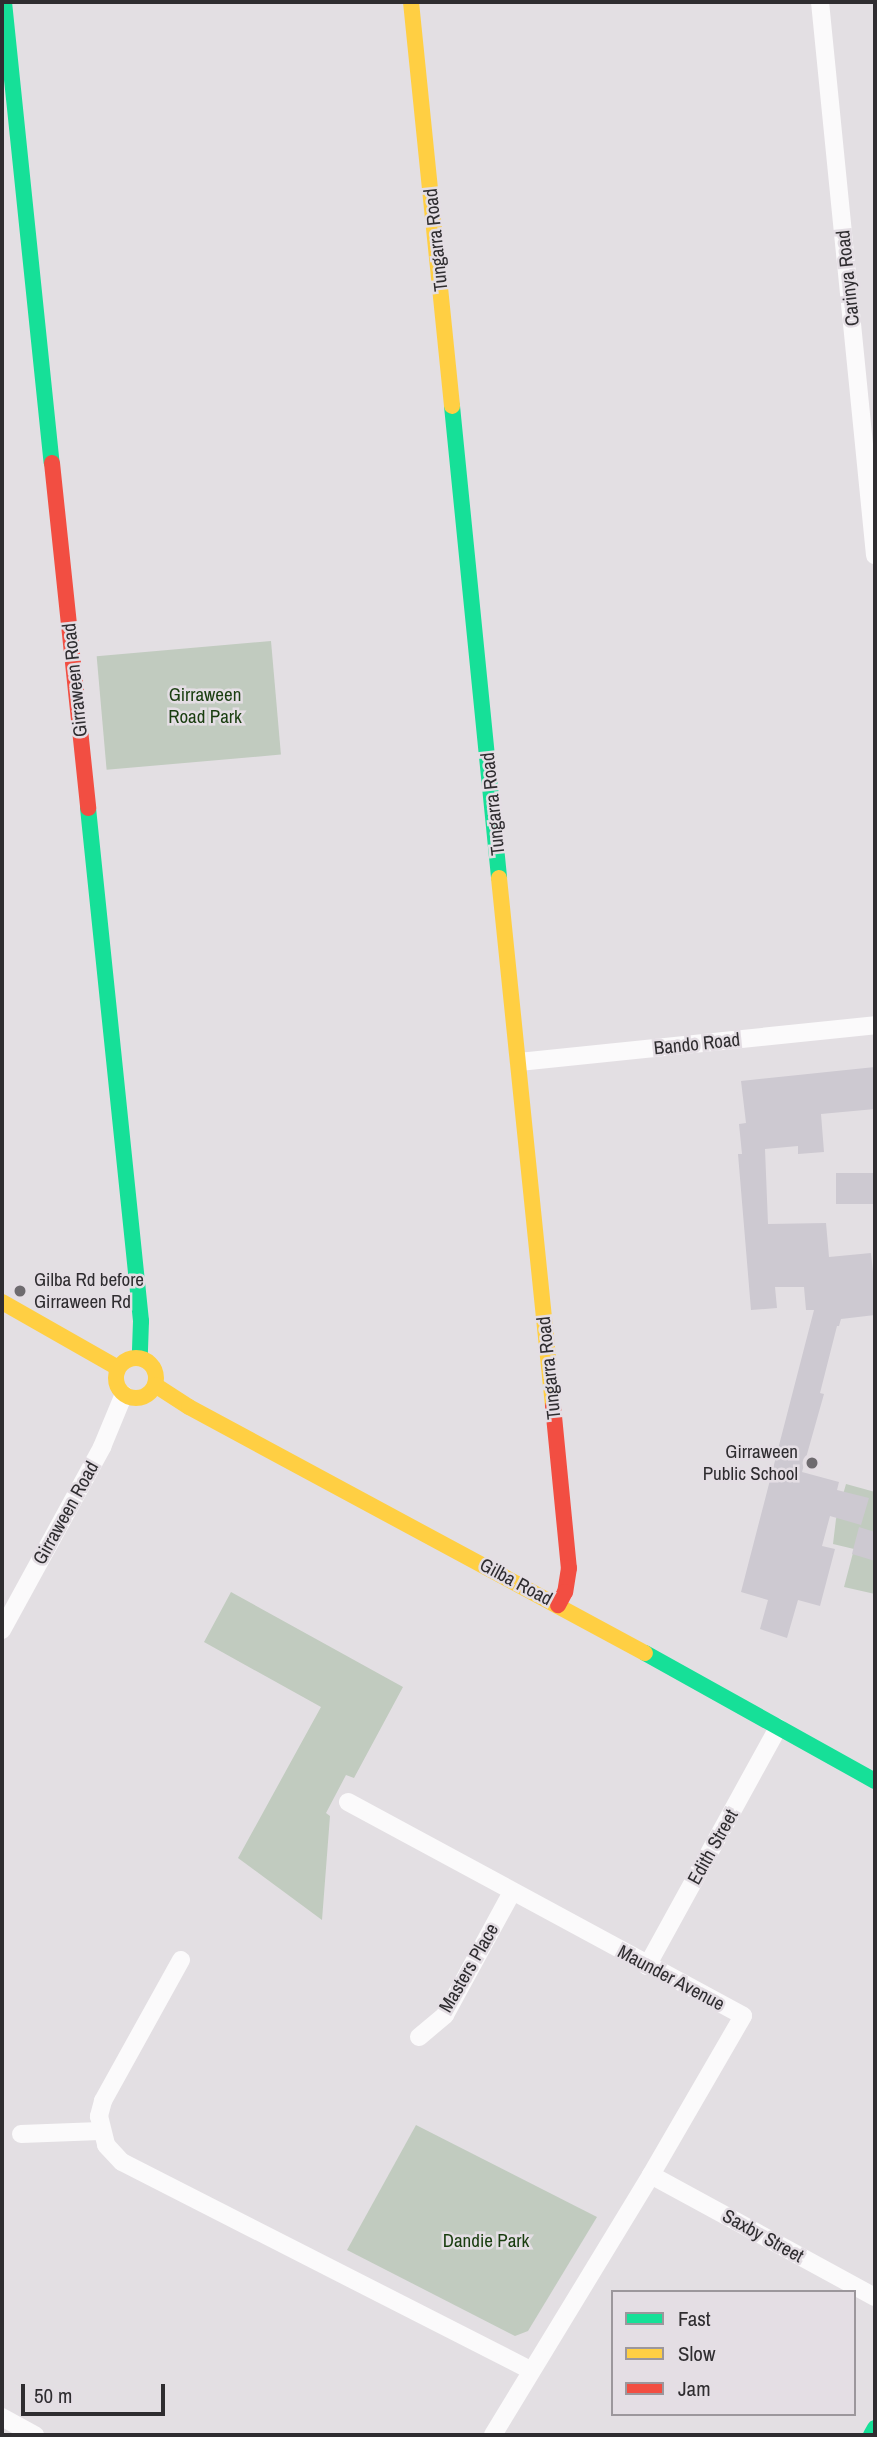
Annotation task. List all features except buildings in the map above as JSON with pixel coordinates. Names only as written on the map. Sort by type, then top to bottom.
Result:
[{"type":"street","name":"Girraween Road","points":[[4,2],[141,1324],[140,1357]]},
{"type":"street","name":"Tungarra Road","points":[[411,2],[569,1568],[565,1592],[558,1605]]},
{"type":"street","name":"Carinya Road","points":[[820,2],[875,555]]},
{"type":"street","name":"Bando Road","points":[[519,1062],[875,1025]]},
{"type":"street","points":[[2,1302],[86,1347],[118,1368]]},
{"type":"street","points":[[140,1357],[154,1368],[155,1385],[141,1397],[124,1394],[116,1379],[118,1368],[127,1359],[140,1357]]},
{"type":"street","name":"Gilba Road","points":[[155,1385],[189,1407],[558,1605],[875,1781]]},
{"type":"street","name":"Girraween Road","points":[[2,1630],[102,1447],[124,1394]]},
{"type":"street","name":"Edith Street","points":[[647,1966],[778,1728]]},
{"type":"street","name":"Maunder Avenue","points":[[348,1802],[743,2016],[651,2175],[530,2370],[493,2435]]},
{"type":"street","name":"Masters Place","points":[[418,2037],[445,2015],[512,1892]]},
{"type":"street","points":[[181,1960],[103,2101],[99,2116],[100,2131],[106,2145],[122,2162],[530,2370]]},
{"type":"street","points":[[21,2134],[100,2131]]},
{"type":"street","name":"Saxby Street","points":[[651,2175],[875,2297]]},
{"type":"street","points":[[2,2417],[34,2435]]},
{"type":"street","points":[[871,2435],[875,2428]]},
{"type":"green space","name":"Girraween Road Park","points":[[271,641],[281,755],[107,770],[97,656]]},
{"type":"green space","points":[[846,1484],[875,1492],[875,1594],[844,1587],[854,1549],[833,1544],[836,1519]]},
{"type":"green space","points":[[231,1592],[403,1687],[354,1778],[346,1775],[326,1813],[330,1816],[322,1920],[238,1858],[321,1707],[204,1642]]},
{"type":"green space","name":"Dandie Park","points":[[416,2125],[597,2217],[528,2331],[515,2336],[347,2250]]},
{"type":"traffic: fast","points":[[4,2],[52,463]]},
{"type":"traffic: fast","points":[[452,406],[499,878]]},
{"type":"traffic: fast","points":[[88,808],[141,1321],[140,1358]]},
{"type":"traffic: fast","points":[[645,1653],[875,1781]]},
{"type":"traffic: fast","points":[[871,2435],[875,2428]]},
{"type":"traffic: slow","points":[[411,2],[452,406]]},
{"type":"traffic: slow","points":[[499,878],[553,1406]]},
{"type":"traffic: slow","points":[[2,1302],[118,1368]]},
{"type":"traffic: slow","points":[[136,1358],[144,1359],[150,1364],[155,1370],[156,1378],[155,1386],[150,1392],[144,1397],[136,1398],[128,1397],[122,1392],[117,1386],[116,1378],[117,1370],[122,1364],[128,1359],[136,1358]]},
{"type":"traffic: slow","points":[[155,1385],[189,1407],[645,1653]]},
{"type":"traffic: jam","points":[[52,463],[88,808]]},
{"type":"traffic: jam","points":[[553,1406],[569,1568],[565,1592],[558,1605]]},
{"type":"place","name":"Gilba Rd before Girraween Rd","points":[[20,1291]]},
{"type":"place","name":"Girraween Public School","points":[[812,1463]]}]
